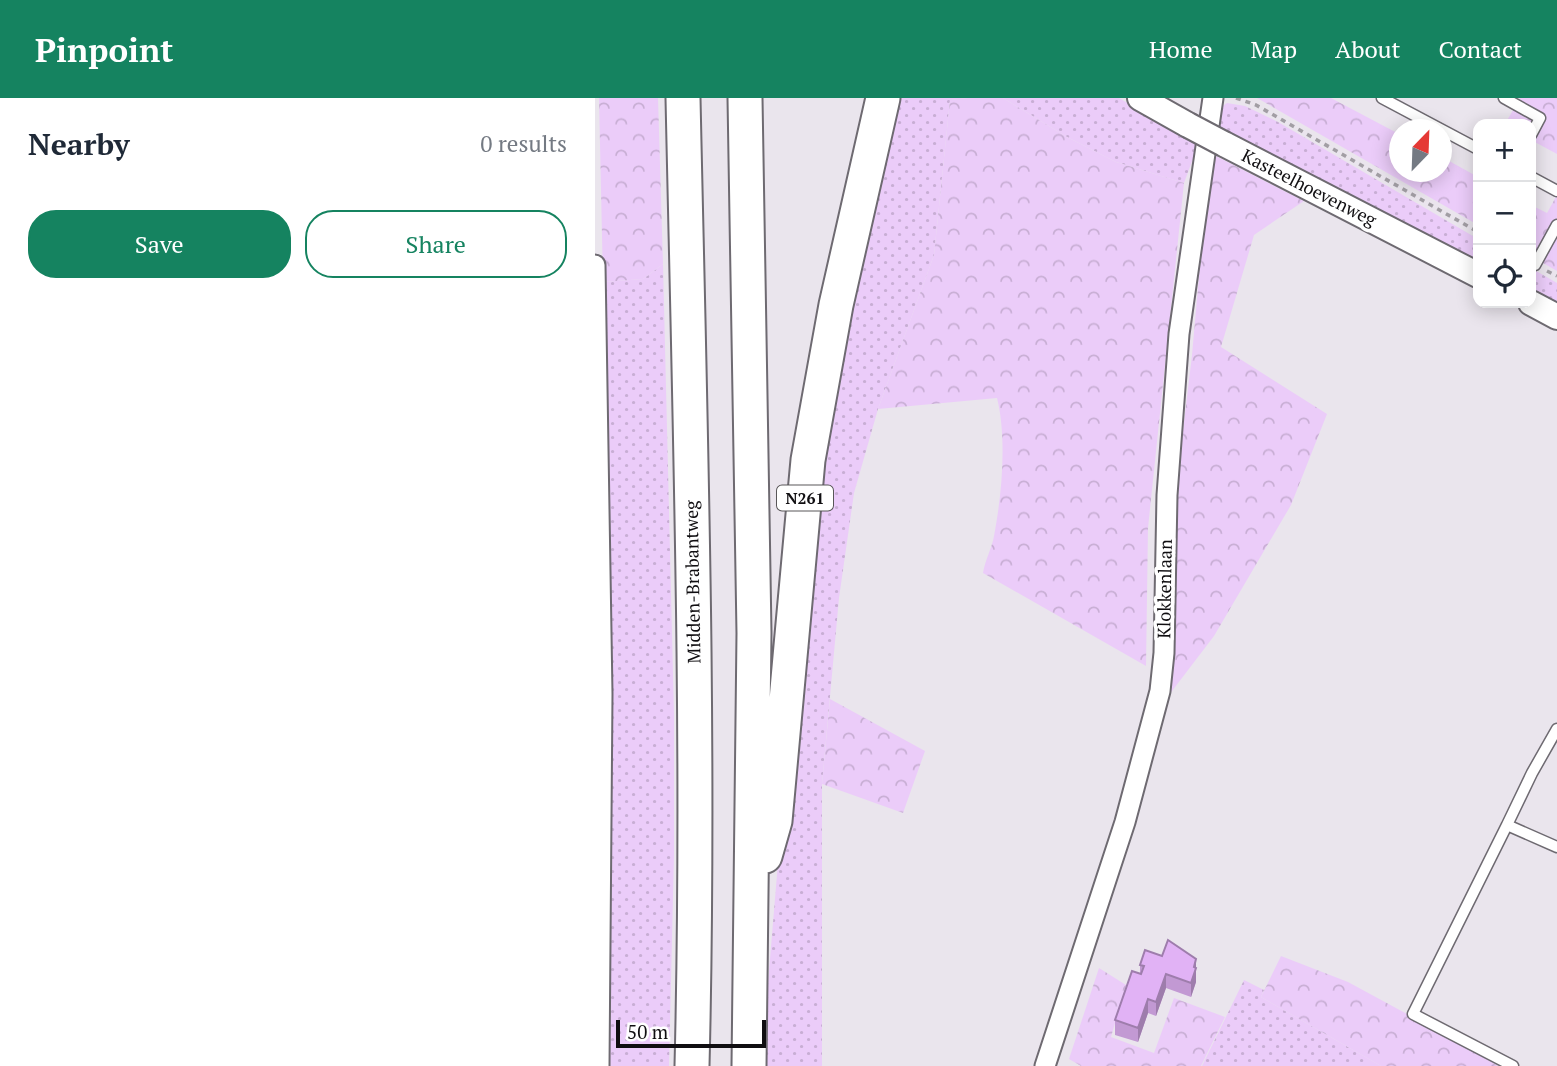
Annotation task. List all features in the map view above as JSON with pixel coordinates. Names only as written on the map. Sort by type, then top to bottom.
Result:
[{"type":"highway","name":"Midden-Brabantweg","points":[[683,98],[693,541],[695,941],[692,1066]]},
{"type":"highway","name":"N261","points":[[745,98],[754,633],[749,1066]]},
{"type":"highway","name":"N261","points":[[752,902],[775,821],[808,460],[835,305],[883,98]]},
{"type":"street","name":"Kasteelhoevenweg","points":[[1140,98],[1473,272]]},
{"type":"street","name":"Klokkenlaan","points":[[1051,1064],[1125,822],[1160,691],[1164,653],[1167,495],[1179,334],[1213,98]]},
{"type":"street","points":[[595,265],[602,694],[599,1066]]},
{"type":"street","points":[[1536,306],[1557,317]]},
{"type":"lane","points":[[1382,98],[1473,146]]},
{"type":"lane","points":[[1504,98],[1540,118],[1536,126]]},
{"type":"lane","points":[[1536,180],[1557,191]]},
{"type":"lane","points":[[1536,263],[1557,225]]},
{"type":"lane","points":[[1513,1066],[1413,1014],[1532,773],[1557,729]]},
{"type":"lane","points":[[1507,825],[1557,847]]},
{"type":"path","points":[[1236,98],[1256,105],[1473,229]]},
{"type":"green space","points":[[599,98],[658,98],[663,264],[643,279],[603,282]]},
{"type":"green space","points":[[889,98],[968,98],[950,100],[934,255],[878,409],[854,493],[839,598],[822,784],[822,1066],[766,1066],[768,983],[785,778],[825,385]]},
{"type":"green space","points":[[1003,98],[1119,98],[1198,145],[1184,183],[1116,162],[1067,137]]},
{"type":"green space","points":[[1003,98],[1067,137],[1116,162],[1184,183],[1148,528],[1146,666],[983,573],[994,536],[1001,484],[1003,448],[997,398],[878,409],[934,255],[950,100]]},
{"type":"green space","points":[[1257,98],[1331,98],[1389,129],[1389,174]]},
{"type":"green space","points":[[1520,98],[1557,98],[1557,154],[1536,143],[1536,119],[1508,119]]},
{"type":"green space","points":[[1227,103],[1245,106],[1278,122],[1473,236],[1473,261],[1214,124],[1217,110]]},
{"type":"green space","points":[[1210,153],[1304,201],[1254,235],[1221,347],[1327,414],[1291,505],[1214,636],[1169,695],[1180,456]]},
{"type":"green space","points":[[1452,163],[1473,174],[1473,222],[1403,182],[1452,182]]},
{"type":"green space","points":[[1557,195],[1557,271],[1536,259],[1536,208],[1547,213]]},
{"type":"green space","points":[[663,264],[674,716],[669,1066],[606,1066],[603,282],[643,279]]},
{"type":"green space","points":[[1536,271],[1557,283],[1557,304],[1536,294]]},
{"type":"green space","points":[[830,699],[925,751],[903,813],[822,784]]},
{"type":"green space","points":[[1281,956],[1348,982],[1498,1066],[1381,1066],[1261,997]]},
{"type":"green space","points":[[1099,968],[1126,985],[1111,1037],[1154,1053],[1174,998],[1225,1017],[1201,1066],[1081,1066],[1069,1059]]},
{"type":"green space","points":[[1244,980],[1264,990],[1261,997],[1381,1066],[1202,1066]]},
{"type":"building","points":[[1168,940],[1196,959],[1191,983],[1166,974],[1156,1002],[1148,999],[1138,1028],[1115,1020],[1132,971],[1141,974],[1144,966],[1140,965],[1145,950],[1162,956]]}]
